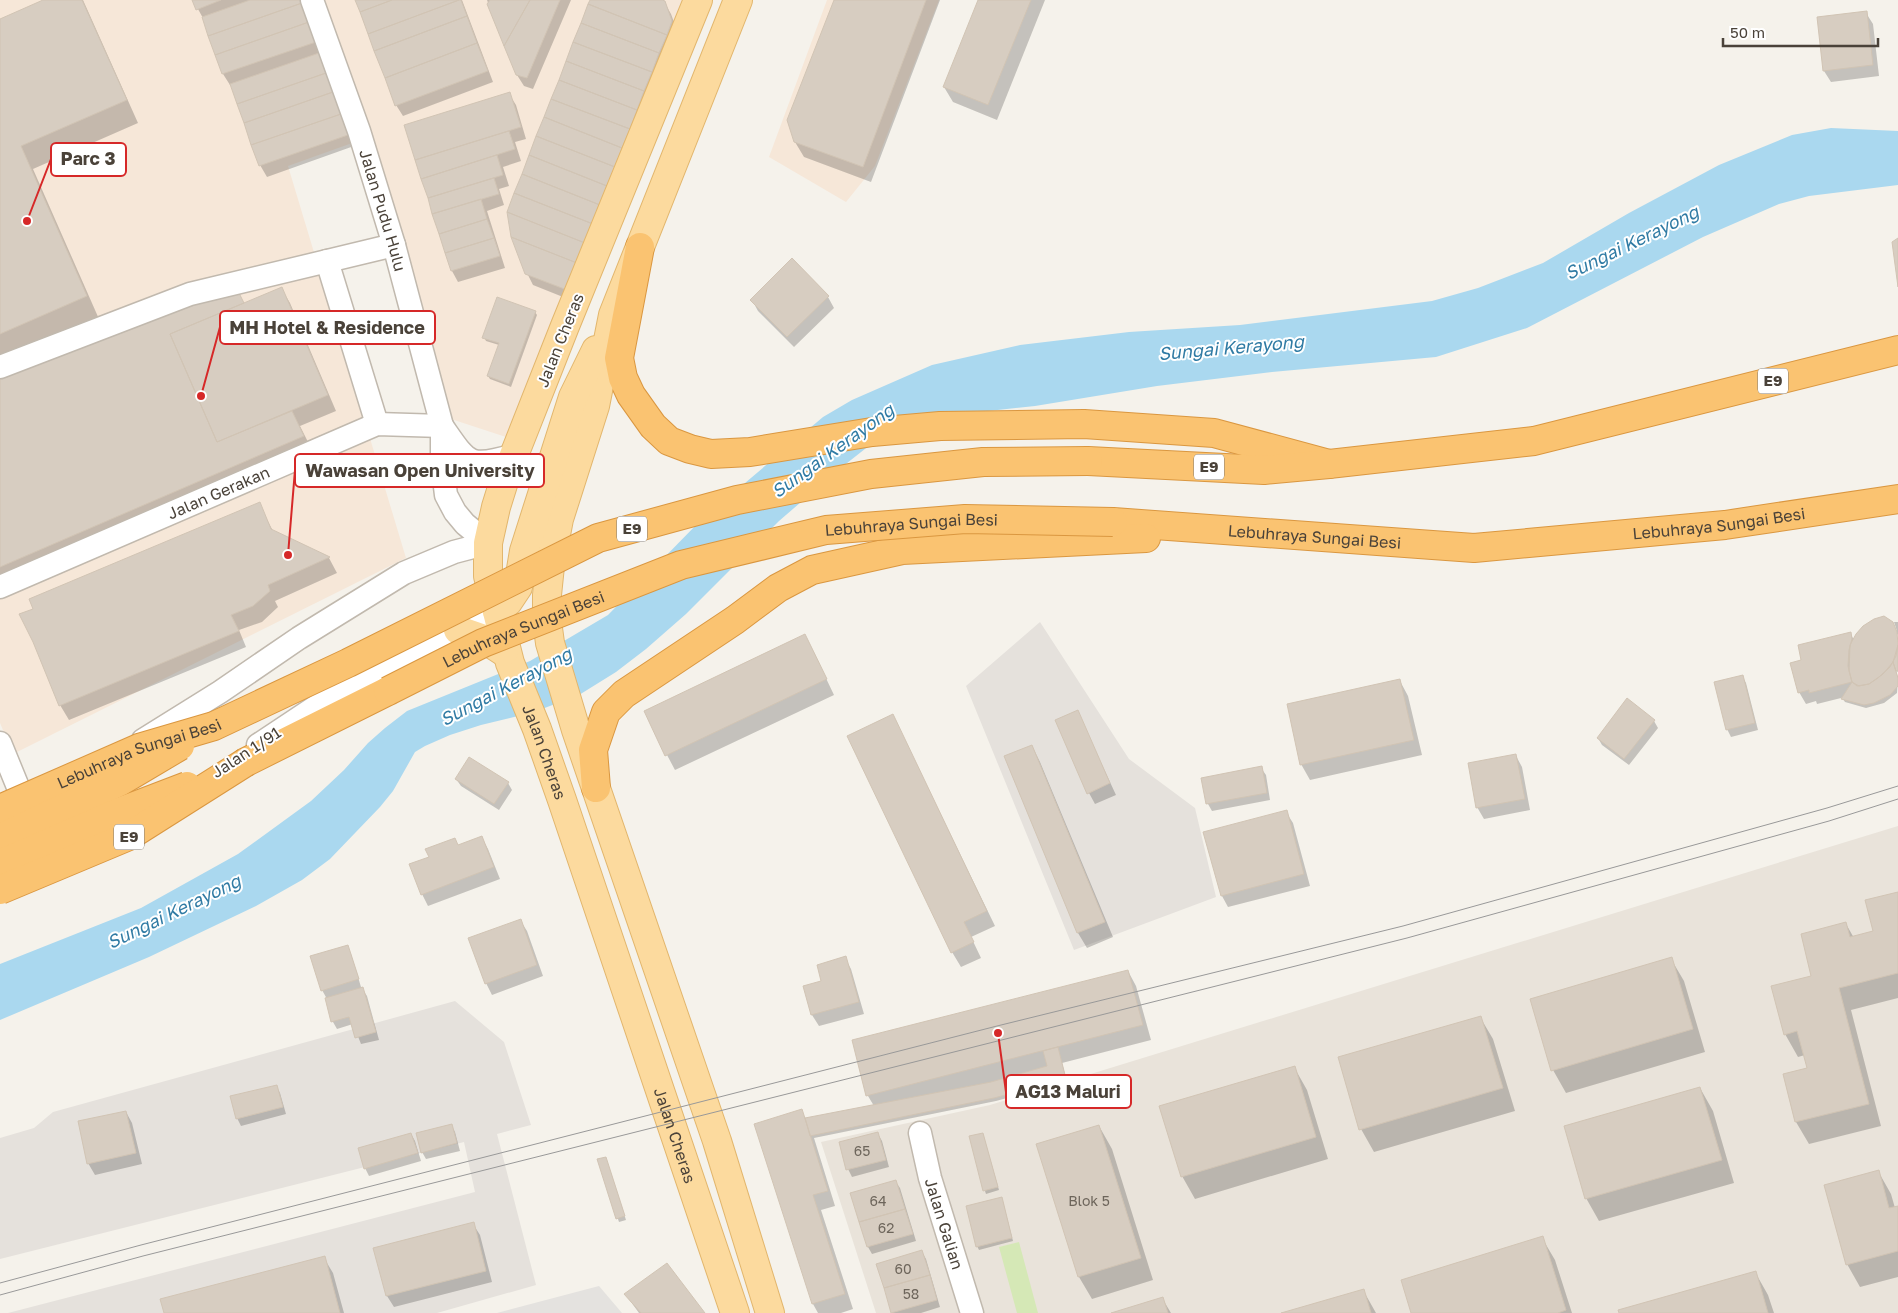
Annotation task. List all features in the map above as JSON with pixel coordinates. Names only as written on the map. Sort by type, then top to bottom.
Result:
[{"type":"highway","points":[[640,247],[619,358],[623,378],[641,412],[653,426],[669,441],[690,449],[711,454],[750,452],[872,432],[940,426],[1084,424],[1214,433],[1329,464]]},
{"type":"highway","name":"Lebuhraya Sungai Besi","points":[[13,808],[139,748],[214,726],[348,663],[598,538],[737,500],[871,474],[982,462],[1088,460],[1264,470],[1534,441],[1898,350]]},
{"type":"highway","name":"Lebuhraya Sungai Besi","points":[[0,890],[129,836],[246,762],[483,643],[680,565],[826,530],[965,519],[1113,522],[1474,548],[1725,525],[1898,499]]},
{"type":"highway","points":[[596,788],[593,750],[606,712],[624,694],[735,620],[778,588],[812,570],[902,550],[1059,544],[1245,532]]},
{"type":"highway","name":"E9","points":[[0,838],[121,781],[214,726]]},
{"type":"highway","name":"E9","points":[[0,864],[119,812],[246,762]]},
{"type":"main road","name":"Jalan Cheras","points":[[698,0],[514,455],[496,507],[488,543],[488,576],[509,658],[536,729],[735,1313]]},
{"type":"main road","points":[[497,611],[508,602],[518,587],[524,550],[573,397],[613,315],[738,0]]},
{"type":"main road","points":[[613,315],[595,406],[559,518],[550,566],[547,595],[550,644],[576,730],[717,1141],[770,1313]]},
{"type":"main road","points":[[488,543],[524,550],[550,566]]},
{"type":"main road","points":[[458,630],[484,639],[509,658]]},
{"type":"street","name":"Jalan Pudu Hulu","points":[[312,0],[359,131],[394,245],[442,426],[442,462],[446,495],[455,512],[465,524],[488,543]]},
{"type":"street","points":[[0,367],[190,294],[394,245]]},
{"type":"street","points":[[327,261],[377,424]]},
{"type":"street","name":"Jalan Gerakan","points":[[0,587],[377,424],[442,426]]},
{"type":"street","name":"Jalan Pudu Hulu","points":[[442,426],[462,455],[477,462],[491,462],[514,455]]},
{"type":"street","points":[[0,818],[13,808],[158,732],[299,638],[404,573],[454,552],[488,543]]},
{"type":"street","name":"Jalan 1/91","points":[[0,902],[75,864],[353,682],[497,611]]},
{"type":"street","points":[[0,743],[13,808],[42,842],[56,855],[75,864]]},
{"type":"street","name":"Jalan Galian","points":[[920,1133],[930,1178],[972,1313]]},
{"type":"shaded area","points":[[0,0],[304,0],[355,142],[288,166],[406,558],[13,754],[0,723]]},
{"type":"shaded area","points":[[321,0],[685,0],[509,438],[448,418]]},
{"type":"shaded area","points":[[827,0],[939,0],[875,166],[846,202],[769,157]]},
{"type":"shaded area","points":[[1040,622],[1129,759],[1195,808],[1216,897],[1074,950],[966,686]]},
{"type":"shaded area","points":[[1898,826],[1898,1313],[876,1313],[821,1142],[990,1105]]},
{"type":"shaded area","points":[[455,1001],[504,1042],[531,1125],[497,1134],[536,1285],[437,1313],[8,1313],[475,1192],[464,1142],[0,1259],[0,1138],[34,1128],[53,1112]]},
{"type":"shaded area","points":[[599,1286],[622,1313],[497,1313]]},
{"type":"green space","points":[[1019,1242],[1038,1313],[1017,1313],[999,1247]]},
{"type":"water","name":"Sungai Kerayong","points":[[1831,128],[1898,131],[1898,185],[1809,196],[1779,204],[1703,237],[1527,328],[1436,357],[1272,372],[1157,386],[1035,406],[970,413],[875,441],[779,521],[686,614],[616,672],[579,695],[534,712],[450,735],[415,752],[393,791],[380,807],[330,859],[302,880],[256,906],[149,957],[0,1020],[0,964],[141,908],[238,854],[311,801],[344,770],[368,743],[407,711],[530,661],[608,615],[700,521],[823,417],[852,400],[932,365],[1020,345],[1129,332],[1240,325],[1432,301],[1478,288],[1543,263],[1629,213],[1719,165],[1792,135]]},
{"type":"building","points":[[43,0],[82,0],[127,100],[21,146],[87,296],[0,334],[0,19]]},
{"type":"building","points":[[192,0],[221,0],[196,10]]},
{"type":"building","points":[[250,0],[301,0],[302,3],[208,36],[202,17]]},
{"type":"building","points":[[355,0],[392,0],[360,12]]},
{"type":"building","points":[[392,0],[459,0],[368,34],[360,12]]},
{"type":"building","points":[[461,0],[467,16],[374,51],[368,34]]},
{"type":"building","points":[[490,0],[530,0],[504,46],[487,4]]},
{"type":"building","points":[[530,0],[560,0],[527,78],[516,75],[504,46]]},
{"type":"building","points":[[590,0],[662,0],[665,1],[672,21],[667,35],[588,4]]},
{"type":"building","points":[[834,0],[926,0],[863,167],[794,142],[787,120]]},
{"type":"building","points":[[978,0],[1031,0],[988,105],[943,87]]},
{"type":"building","points":[[302,3],[309,22],[215,55],[208,36]]},
{"type":"building","points":[[588,4],[667,35],[659,53],[581,23]]},
{"type":"building","points":[[1867,11],[1873,65],[1823,71],[1817,17]]},
{"type":"building","points":[[467,16],[477,43],[385,78],[374,51]]},
{"type":"building","points":[[309,22],[316,42],[222,74],[215,55]]},
{"type":"building","points":[[581,23],[659,53],[652,72],[573,42]]},
{"type":"building","points":[[573,42],[652,72],[644,91],[566,61]]},
{"type":"building","points":[[477,43],[488,71],[395,106],[385,78]]},
{"type":"building","points":[[319,53],[326,73],[237,104],[230,84]]},
{"type":"building","points":[[566,61],[644,91],[637,110],[559,80]]},
{"type":"building","points":[[326,73],[333,92],[244,123],[237,104]]},
{"type":"building","points":[[559,80],[637,110],[630,129],[551,99]]},
{"type":"building","points":[[333,92],[341,114],[251,145],[244,123]]},
{"type":"building","points":[[510,92],[521,127],[415,160],[404,125]]},
{"type":"building","points":[[551,99],[630,129],[622,148],[544,117]]},
{"type":"building","points":[[341,114],[348,135],[259,166],[251,145]]},
{"type":"building","points":[[544,117],[622,148],[615,167],[536,136]]},
{"type":"building","points":[[509,131],[515,149],[421,179],[415,160]]},
{"type":"building","points":[[536,136],[615,167],[607,186],[529,155]]},
{"type":"building","points":[[497,155],[503,175],[428,198],[421,179]]},
{"type":"building","points":[[529,155],[607,186],[600,205],[522,174]]},
{"type":"building","points":[[522,174],[600,205],[593,224],[514,193]]},
{"type":"building","points":[[494,178],[499,194],[432,214],[428,198]]},
{"type":"building","points":[[514,193],[593,224],[585,243],[507,212]]},
{"type":"building","points":[[481,199],[487,219],[439,234],[432,214]]},
{"type":"building","points":[[507,212],[585,243],[577,263],[511,237]]},
{"type":"building","points":[[487,219],[494,238],[445,253],[439,234]]},
{"type":"building","points":[[511,237],[577,263],[567,290],[525,274]]},
{"type":"building","points":[[494,238],[500,256],[451,271],[445,253]]},
{"type":"building","points":[[1898,238],[1898,287],[1892,242]]},
{"type":"building","points":[[792,258],[829,296],[787,337],[750,300]]},
{"type":"building","points":[[282,287],[328,395],[217,442],[170,334]]},
{"type":"building","points":[[237,289],[244,303],[170,334],[217,442],[292,411],[304,436],[0,567],[0,374]]},
{"type":"building","points":[[497,297],[536,311],[509,384],[487,376],[499,343],[482,338]]},
{"type":"building","points":[[260,502],[271,529],[330,557],[268,585],[270,591],[253,606],[231,615],[239,631],[59,706],[33,642],[19,614],[33,609],[29,599]]},
{"type":"building","points":[[1884,616],[1893,622],[1897,632],[1898,645],[1896,656],[1890,667],[1878,678],[1869,684],[1857,686],[1852,682],[1849,671],[1850,645],[1863,626],[1874,619]]},
{"type":"building","points":[[1851,632],[1852,639],[1848,666],[1852,682],[1809,693],[1809,690],[1798,693],[1790,663],[1801,660],[1798,645]]},
{"type":"building","points":[[805,634],[827,679],[665,756],[644,711]]},
{"type":"building","points":[[1898,645],[1898,671],[1896,671],[1893,662]]},
{"type":"building","points":[[1893,662],[1898,678],[1898,686],[1890,695],[1874,703],[1864,705],[1841,699],[1852,682],[1859,686],[1869,684],[1883,674]]},
{"type":"building","points":[[1743,675],[1755,723],[1726,730],[1714,682]]},
{"type":"building","points":[[1400,679],[1414,740],[1300,765],[1287,704]]},
{"type":"building","points":[[1627,698],[1655,720],[1624,759],[1597,738]]},
{"type":"building","points":[[1078,710],[1110,783],[1087,794],[1055,720]]},
{"type":"building","points":[[893,714],[987,911],[964,922],[974,942],[951,953],[847,736]]},
{"type":"building","points":[[1032,745],[1105,922],[1077,933],[1004,756]]},
{"type":"building","points":[[1516,754],[1525,799],[1476,808],[1468,763]]},
{"type":"building","points":[[469,757],[509,782],[494,804],[455,779]]},
{"type":"building","points":[[1262,766],[1267,793],[1206,804],[1201,778]]},
{"type":"building","points":[[1287,810],[1304,874],[1221,896],[1203,832]]},
{"type":"building","points":[[482,836],[494,867],[421,895],[409,864],[429,857],[425,849],[455,838],[458,845]]},
{"type":"building","points":[[1898,892],[1898,973],[1839,988],[1869,1104],[1795,1122],[1783,1074],[1807,1068],[1797,1031],[1784,1035],[1771,986],[1811,976],[1801,934],[1846,922],[1850,937],[1873,931],[1865,900]]},
{"type":"building","points":[[521,919],[537,965],[485,984],[468,938]]},
{"type":"building","points":[[348,945],[359,979],[321,991],[310,956]]},
{"type":"building","points":[[846,956],[859,1002],[811,1015],[803,986],[821,981],[817,965]]},
{"type":"building","points":[[1672,957],[1693,1029],[1551,1071],[1530,999]]},
{"type":"building","points":[[1128,970],[1143,1025],[866,1096],[852,1040]]},
{"type":"building","points":[[363,987],[376,1032],[355,1038],[349,1017],[331,1022],[325,998]]},
{"type":"building","points":[[1481,1016],[1503,1088],[1359,1130],[1338,1057]]},
{"type":"building","points":[[1058,1047],[1066,1079],[994,1098],[810,1136],[805,1118],[991,1082],[1047,1066],[1043,1051]]},
{"type":"building","points":[[1295,1066],[1316,1137],[1181,1177],[1159,1106]]},
{"type":"building","points":[[277,1085],[283,1107],[236,1119],[230,1096]]},
{"type":"building","points":[[1700,1087],[1722,1160],[1585,1199],[1564,1126]]},
{"type":"building","points":[[802,1109],[828,1191],[813,1195],[845,1294],[812,1304],[754,1124]]},
{"type":"building","points":[[126,1111],[136,1153],[87,1164],[78,1121]]},
{"type":"building","points":[[452,1124],[457,1143],[421,1153],[416,1133]]},
{"type":"building","points":[[1099,1125],[1141,1258],[1078,1277],[1036,1144]]},
{"type":"building","points":[[878,1132],[886,1160],[846,1170],[839,1142]]},
{"type":"building","points":[[411,1133],[418,1153],[364,1169],[358,1148]]},
{"type":"building","points":[[983,1133],[998,1187],[983,1191],[969,1136]]},
{"type":"building","points":[[606,1157],[625,1216],[616,1219],[597,1159]]},
{"type":"building","points":[[1879,1170],[1889,1208],[1898,1206],[1898,1251],[1846,1265],[1824,1185]]},
{"type":"building","points":[[896,1180],[905,1209],[859,1222],[850,1193]]},
{"type":"building","points":[[1002,1197],[1012,1238],[976,1247],[966,1206]]},
{"type":"building","points":[[905,1209],[913,1234],[867,1247],[859,1222]]},
{"type":"building","points":[[474,1222],[486,1271],[386,1296],[373,1248]]},
{"type":"building","points":[[1543,1236],[1566,1310],[1558,1313],[1411,1313],[1401,1280]]},
{"type":"building","points":[[922,1250],[930,1275],[884,1288],[876,1264]]},
{"type":"building","points":[[325,1256],[340,1313],[164,1313],[160,1299]]},
{"type":"building","points":[[667,1263],[705,1313],[641,1313],[624,1294]]},
{"type":"building","points":[[1756,1271],[1768,1313],[1619,1313],[1618,1310]]},
{"type":"building","points":[[930,1275],[937,1300],[891,1313],[884,1288]]},
{"type":"building","points":[[1364,1289],[1371,1313],[1281,1313]]},
{"type":"building","points":[[1163,1297],[1168,1313],[1111,1313]]},
{"type":"tram line","points":[[0,1283],[141,1245],[997,1026],[1403,926],[1827,808],[1898,786]]},
{"type":"tram line","points":[[0,1295],[143,1256],[1407,938],[1829,821],[1898,799]]},
{"type":"place","name":"Parc 3","points":[[27,221]]},
{"type":"place","name":"MH Hotel & Residence","points":[[201,396]]},
{"type":"place","name":"Wawasan Open University","points":[[288,555]]},
{"type":"place","name":"AG13 Maluri","points":[[998,1033]]}]
